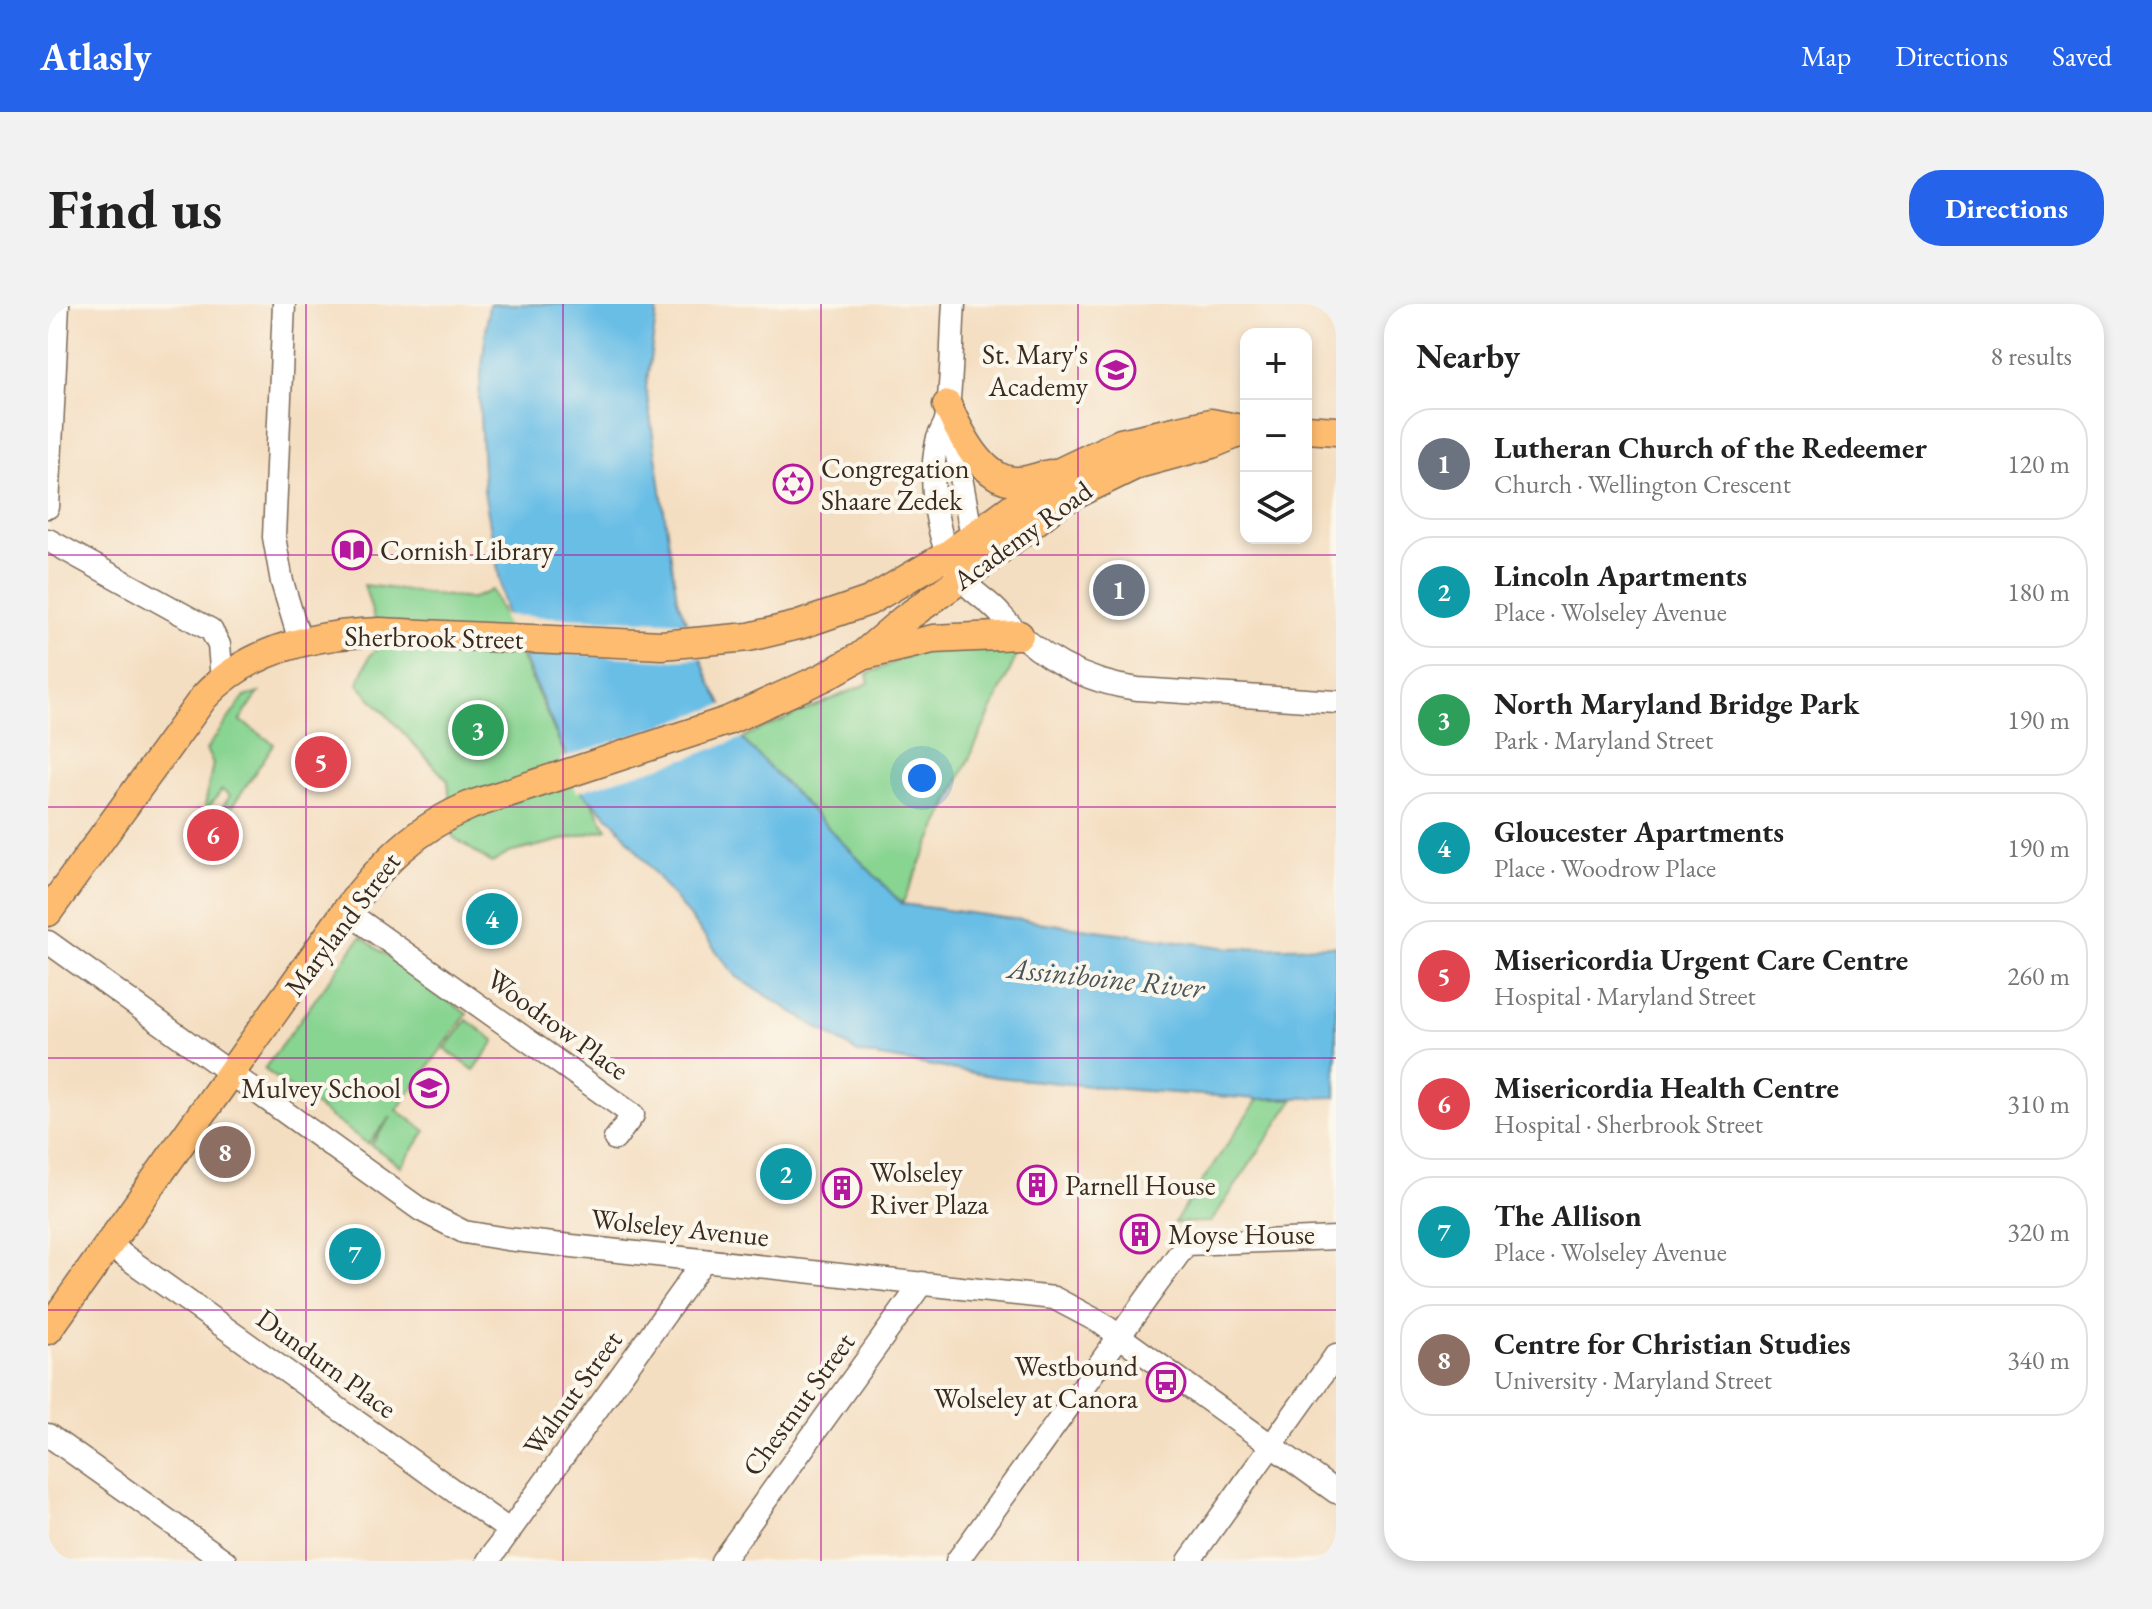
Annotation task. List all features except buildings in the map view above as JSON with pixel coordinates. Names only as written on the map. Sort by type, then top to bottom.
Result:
[{"type":"main road","points":[[946,414],[969,450],[997,474],[1015,482],[1062,471]]},
{"type":"main road","name":"Academy Road","points":[[861,656],[1062,471],[1121,443],[1173,428],[1211,423],[1240,429]]},
{"type":"main road","points":[[1312,429],[1336,431]]},
{"type":"main road","name":"Academy Road","points":[[845,610],[965,559],[1099,480],[1166,454],[1212,444],[1240,432]]},
{"type":"main road","name":"Sherbrook Street","points":[[48,912],[197,705],[222,680],[266,654],[300,641],[382,632],[698,644],[762,634],[845,610]]},
{"type":"main road","points":[[861,656],[933,639],[1019,635]]},
{"type":"main road","name":"Maryland Street","points":[[48,1330],[346,911],[398,848],[464,807],[727,721],[861,656]]},
{"type":"street","points":[[48,507],[58,304]]},
{"type":"street","points":[[284,304],[274,537],[282,582],[300,641]]},
{"type":"street","points":[[954,304],[946,414],[937,440],[934,465],[940,531],[965,559],[987,598],[1019,635],[1065,667],[1125,687],[1336,702]]},
{"type":"street","points":[[48,540],[211,630],[219,645],[222,680]]},
{"type":"street","name":"Woodrow Place","points":[[346,911],[633,1115],[615,1139]]},
{"type":"street","name":"Wolseley Avenue","points":[[48,942],[421,1210],[453,1228],[507,1239],[1054,1298],[1087,1314],[1336,1492]]},
{"type":"street","points":[[957,1561],[1186,1244],[1336,1238]]},
{"type":"street","name":"Dundurn Place","points":[[109,1245],[510,1531]]},
{"type":"street","name":"Walnut Street","points":[[488,1561],[704,1260]]},
{"type":"street","name":"Chestnut Street","points":[[722,1561],[922,1283]]},
{"type":"street","points":[[1189,1561],[1336,1355]]},
{"type":"street","points":[[48,1435],[225,1561]]},
{"type":"green space","points":[[364,585],[471,599],[492,590],[561,746],[607,829],[509,853],[492,863],[453,837],[448,781],[358,684],[370,655],[382,644]]},
{"type":"green space","points":[[982,643],[1017,655],[902,904],[741,738],[869,683],[867,674],[922,650]]},
{"type":"green space","points":[[259,693],[240,720],[274,744],[229,811],[223,806],[230,796],[222,790],[208,808],[205,806],[213,763],[206,750],[244,697]]},
{"type":"green space","points":[[361,937],[467,1014],[397,1110],[426,1131],[401,1166],[371,1145],[391,1117],[368,1144],[264,1069]]},
{"type":"green space","points":[[467,1020],[495,1041],[474,1070],[445,1049]]},
{"type":"green space","points":[[1258,1099],[1294,1099],[1211,1222],[1174,1223]]},
{"type":"water","name":"Assiniboine River","points":[[489,304],[658,304],[646,388],[677,598],[710,682],[741,738],[902,904],[1230,948],[1336,946],[1336,1097],[1258,1099],[1133,1090],[996,1077],[858,1053],[737,977],[614,822],[581,791],[506,615],[484,491],[479,395]]},
{"type":"pier","points":[[502,615],[690,622],[706,658],[667,660],[516,651]]},
{"type":"pier","points":[[728,703],[745,737],[691,757],[577,792],[560,759]]},
{"type":"place","name":"St. Mary's Academy","points":[[1116,370]]},
{"type":"place","name":"Congregation Shaare Zedek","points":[[793,484]]},
{"type":"place","name":"Cornish Library","points":[[352,550]]},
{"type":"place","name":"Lutheran Church of the Redeemer","points":[[1119,590]]},
{"type":"place","name":"North Maryland Bridge Park","points":[[478,730]]},
{"type":"place","name":"Misericordia Urgent Care Centre","points":[[321,762]]},
{"type":"place","name":"Misericordia Health Centre","points":[[213,835]]},
{"type":"place","name":"Gloucester Apartments","points":[[492,919]]},
{"type":"place","name":"Mulvey School","points":[[429,1088]]},
{"type":"place","name":"Centre for Christian Studies","points":[[225,1152]]},
{"type":"place","name":"Lincoln Apartments","points":[[786,1174]]},
{"type":"place","name":"Parnell House","points":[[1037,1185]]},
{"type":"place","name":"Wolseley River Plaza","points":[[842,1188]]},
{"type":"place","name":"Moyse House","points":[[1140,1234]]},
{"type":"place","name":"The Allison","points":[[355,1254]]},
{"type":"place","name":"Westbound Wolseley at Canora","points":[[1166,1382]]}]
